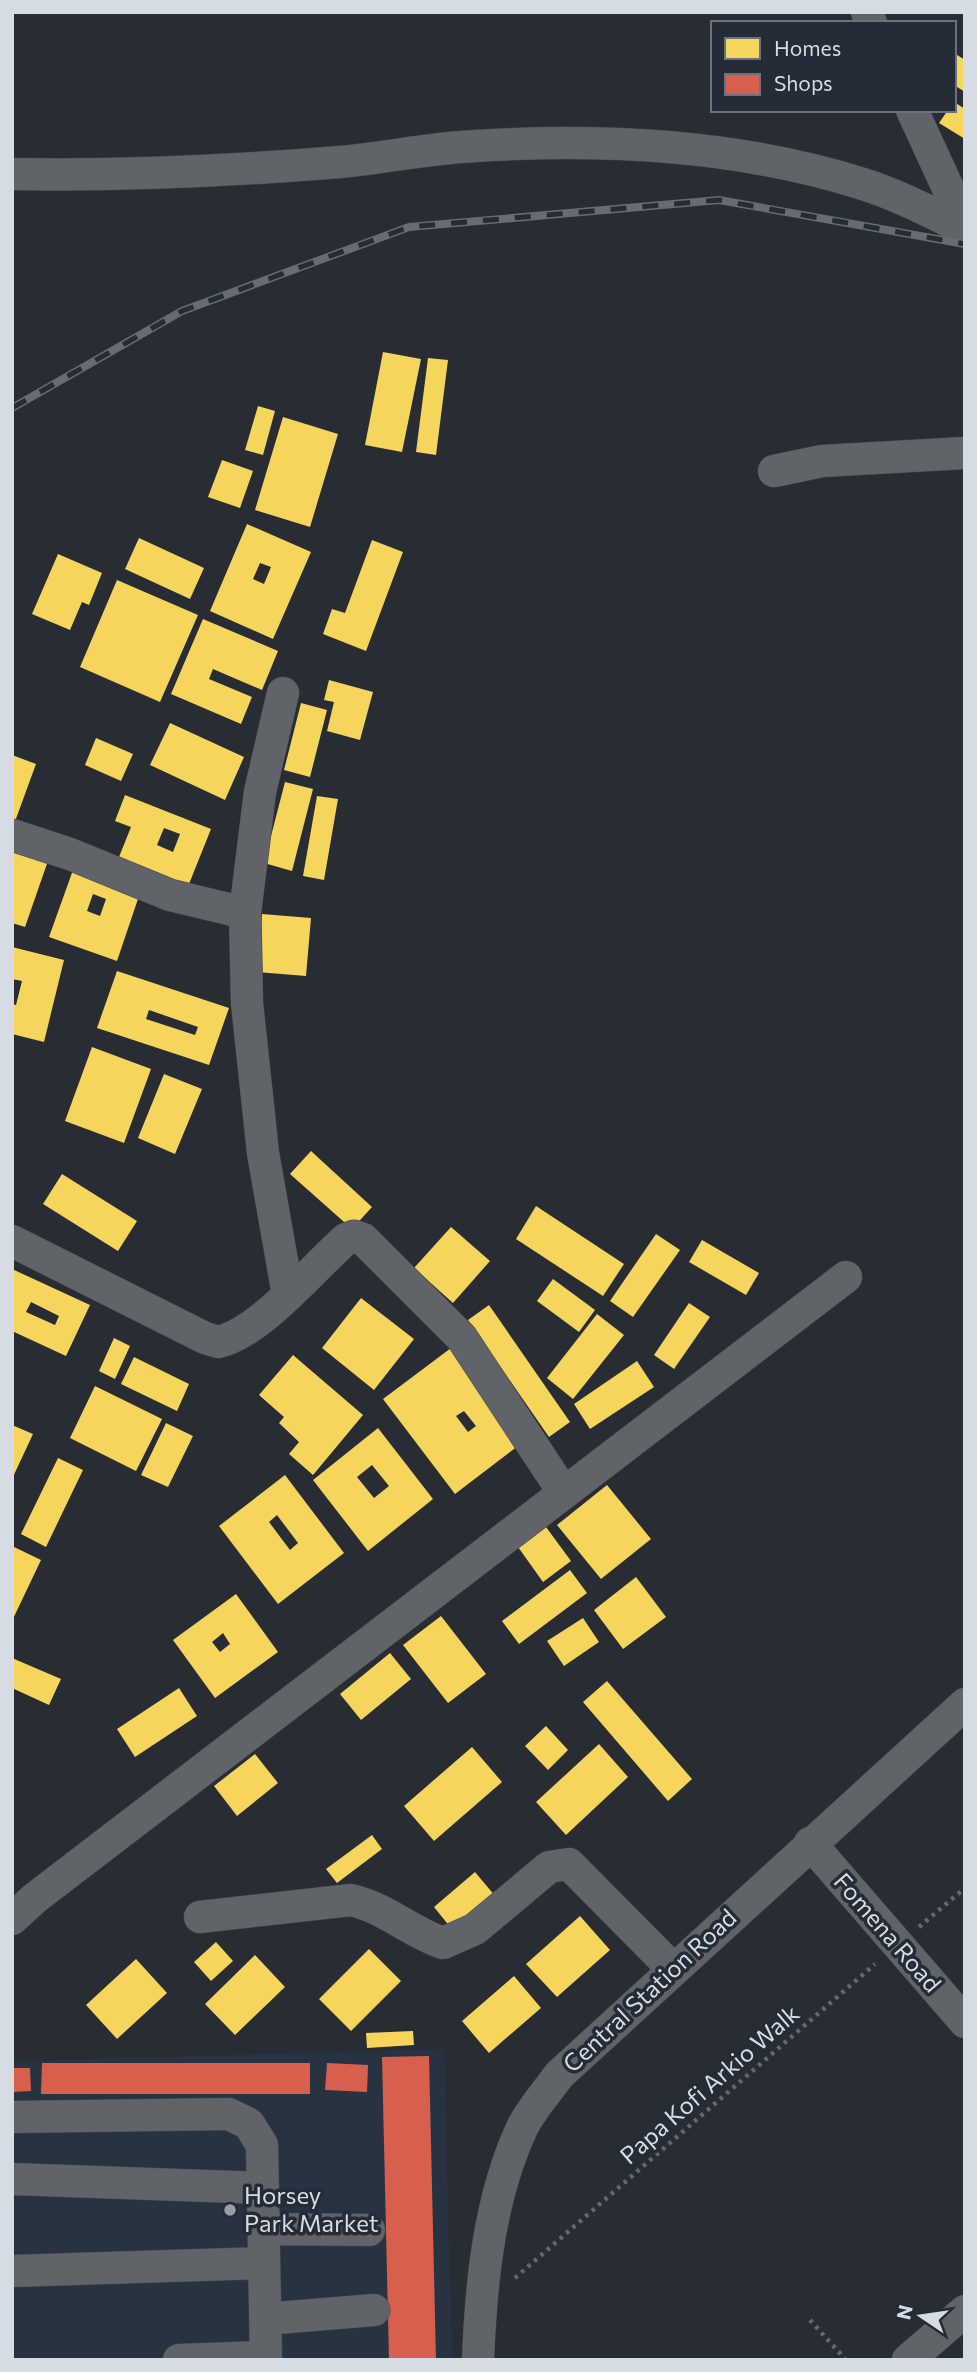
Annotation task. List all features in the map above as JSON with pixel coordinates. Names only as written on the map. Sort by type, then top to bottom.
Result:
[{"type":"street","points":[[913,112],[965,227]]},
{"type":"street","points":[[12,174],[185,173],[344,161],[473,146],[542,143],[686,148],[792,166],[864,184],[965,227]]},
{"type":"street","points":[[774,471],[822,461],[965,453]]},
{"type":"street","points":[[283,693],[260,792],[245,913],[247,1003],[262,1153],[288,1295]]},
{"type":"street","points":[[12,835],[70,854],[170,895],[245,913]]},
{"type":"street","points":[[12,1241],[205,1338],[218,1342],[248,1327],[288,1295],[346,1239],[354,1236],[363,1239],[462,1338],[564,1493]]},
{"type":"street","points":[[12,1919],[35,1898],[846,1277]]},
{"type":"street","name":"Central Station Road","points":[[478,2360],[480,2308],[499,2188],[523,2126],[559,2075],[965,1704]]},
{"type":"street","name":"Fomena Road","points":[[810,1843],[965,2022]]},
{"type":"street","points":[[200,1917],[351,1900],[371,1905],[425,1937],[443,1943],[475,1929],[549,1867],[569,1864],[673,1969]]},
{"type":"street","points":[[12,2117],[229,2114],[249,2124],[262,2146],[266,2358],[179,2360]]},
{"type":"street","points":[[12,2179],[263,2188]]},
{"type":"street","points":[[262,2229],[369,2230]]},
{"type":"street","points":[[12,2271],[264,2263]]},
{"type":"street","points":[[265,2319],[374,2311]]},
{"type":"street","points":[[908,2360],[965,2311]]},
{"type":"path","name":"Papa Kofi Arkio Walk","points":[[480,2308],[965,1888]]},
{"type":"path","points":[[810,2320],[846,2360]]},
{"type":"shaded area","name":"Horsey Park Market","points":[[444,2049],[452,2360],[12,2360],[12,2061]]},
{"type":"building: Homes","points":[[956,54],[965,60],[965,92],[956,86]]},
{"type":"building: Homes","points":[[956,103],[965,109],[965,139],[939,123],[947,112],[956,112]]},
{"type":"building: Homes","points":[[383,352],[421,359],[402,452],[365,445]]},
{"type":"building: Homes","points":[[428,358],[448,360],[436,455],[416,452]]},
{"type":"building: Homes","points":[[258,406],[275,411],[263,455],[245,450]]},
{"type":"building: Homes","points":[[283,417],[338,434],[310,527],[255,510]]},
{"type":"building: Homes","points":[[222,460],[253,471],[240,508],[208,497]]},
{"type":"building: Homes","points":[[247,524],[311,552],[273,639],[210,611]],"holes":[[[260,563],[271,567],[264,584],[253,579]]]},
{"type":"building: Homes","points":[[139,538],[204,568],[190,599],[125,569]]},
{"type":"building: Homes","points":[[372,540],[403,552],[366,651],[323,634],[332,609],[345,613]]},
{"type":"building: Homes","points":[[58,554],[102,573],[89,605],[82,602],[70,630],[32,614]]},
{"type":"building: Homes","points":[[117,580],[198,615],[160,702],[80,667]]},
{"type":"building: Homes","points":[[203,619],[278,651],[262,690],[213,669],[209,679],[252,697],[241,724],[171,694]]},
{"type":"building: Homes","points":[[329,680],[373,692],[360,740],[327,731],[334,702],[324,700]]},
{"type":"building: Homes","points":[[301,703],[327,710],[310,777],[284,770]]},
{"type":"building: Homes","points":[[170,723],[244,757],[225,800],[150,765]]},
{"type":"building: Homes","points":[[96,738],[133,754],[121,781],[85,765]]},
{"type":"building: Homes","points":[[12,755],[36,764],[13,827],[12,827]]},
{"type":"building: Homes","points":[[285,782],[313,789],[292,871],[264,863]]},
{"type":"building: Homes","points":[[125,795],[211,829],[187,889],[117,862],[131,827],[115,821]],"holes":[[[164,828],[180,834],[173,852],[157,845]]]},
{"type":"building: Homes","points":[[317,796],[338,799],[324,880],[303,876]]},
{"type":"building: Homes","points":[[12,845],[49,858],[25,927],[12,923]]},
{"type":"building: Homes","points":[[73,870],[140,893],[117,961],[49,937]],"holes":[[[93,894],[106,899],[100,916],[87,911]]]},
{"type":"building: Homes","points":[[262,914],[311,918],[306,976],[257,972]]},
{"type":"building: Homes","points":[[12,947],[64,960],[44,1042],[12,1034],[12,1004],[16,1005],[22,981],[12,979]]},
{"type":"building: Homes","points":[[117,971],[229,1008],[209,1065],[97,1028]],"holes":[[[149,1010],[198,1027],[195,1035],[146,1019]]]},
{"type":"building: Homes","points":[[92,1047],[151,1069],[124,1143],[65,1121]]},
{"type":"building: Homes","points":[[164,1074],[202,1089],[175,1154],[138,1138]]},
{"type":"building: Homes","points":[[311,1151],[372,1207],[352,1229],[290,1174]]},
{"type":"building: Homes","points":[[62,1174],[137,1221],[118,1251],[43,1204]]},
{"type":"building: Homes","points":[[536,1206],[624,1264],[603,1296],[516,1239]]},
{"type":"building: Homes","points":[[451,1227],[490,1261],[453,1303],[414,1268]]},
{"type":"building: Homes","points":[[656,1234],[680,1250],[633,1317],[610,1301]]},
{"type":"building: Homes","points":[[702,1240],[759,1273],[746,1295],[689,1262]]},
{"type":"building: Homes","points":[[12,1269],[90,1305],[66,1356],[12,1331]],"holes":[[[31,1302],[59,1316],[55,1325],[26,1312]]]},
{"type":"building: Homes","points":[[553,1279],[595,1310],[579,1332],[537,1301]]},
{"type":"building: Homes","points":[[361,1298],[414,1339],[374,1390],[322,1348]]},
{"type":"building: Homes","points":[[689,1303],[710,1317],[674,1369],[654,1355]]},
{"type":"building: Homes","points":[[489,1305],[570,1422],[549,1437],[468,1320]]},
{"type":"building: Homes","points":[[597,1314],[624,1335],[573,1399],[547,1378]]},
{"type":"building: Homes","points":[[114,1338],[130,1346],[115,1379],[99,1371]]},
{"type":"building: Homes","points":[[455,1345],[527,1439],[455,1494],[383,1399]],"holes":[[[464,1411],[476,1426],[468,1432],[456,1416]]]},
{"type":"building: Homes","points":[[293,1355],[363,1415],[313,1475],[289,1454],[299,1442],[279,1423],[284,1417],[259,1395]]},
{"type":"building: Homes","points":[[134,1357],[189,1384],[177,1411],[121,1384]]},
{"type":"building: Homes","points":[[637,1361],[654,1387],[590,1429],[574,1404]]},
{"type":"building: Homes","points":[[95,1386],[162,1419],[136,1471],[70,1438]]},
{"type":"building: Homes","points":[[166,1423],[193,1436],[168,1487],[141,1475]]},
{"type":"building: Homes","points":[[12,1425],[33,1434],[12,1479]]},
{"type":"building: Homes","points":[[378,1428],[433,1499],[368,1551],[313,1480]],"holes":[[[372,1465],[389,1486],[374,1498],[357,1477]]]},
{"type":"building: Homes","points":[[58,1458],[83,1470],[46,1547],[21,1534]]},
{"type":"building: Homes","points":[[285,1475],[344,1553],[278,1604],[219,1526]],"holes":[[[277,1515],[298,1543],[290,1550],[269,1522]]]},
{"type":"building: Homes","points":[[607,1485],[651,1539],[601,1579],[557,1525]]},
{"type":"building: Homes","points":[[546,1527],[571,1561],[543,1582],[518,1547]]},
{"type":"building: Homes","points":[[12,1546],[41,1560],[12,1621]]},
{"type":"building: Homes","points":[[570,1570],[587,1593],[519,1644],[502,1621]]},
{"type":"building: Homes","points":[[636,1577],[666,1617],[623,1649],[594,1610]]},
{"type":"building: Homes","points":[[236,1594],[278,1652],[215,1698],[173,1640]],"holes":[[[223,1633],[230,1644],[220,1652],[212,1642]]]},
{"type":"building: Homes","points":[[441,1616],[486,1674],[448,1703],[403,1645]]},
{"type":"building: Homes","points":[[583,1618],[599,1642],[564,1666],[547,1641]]},
{"type":"building: Homes","points":[[390,1653],[411,1679],[361,1720],[340,1694]]},
{"type":"building: Homes","points":[[12,1658],[61,1679],[49,1705],[12,1688]]},
{"type":"building: Homes","points":[[607,1681],[692,1779],[668,1801],[583,1702]]},
{"type":"building: Homes","points":[[179,1688],[197,1716],[135,1757],[117,1729]]},
{"type":"building: Homes","points":[[546,1726],[568,1750],[548,1770],[525,1746]]},
{"type":"building: Homes","points":[[599,1744],[628,1777],[566,1835],[536,1802]]},
{"type":"building: Homes","points":[[472,1747],[502,1782],[434,1841],[404,1806]]},
{"type":"building: Homes","points":[[255,1754],[278,1783],[237,1816],[214,1786]]},
{"type":"building: Homes","points":[[372,1835],[382,1849],[337,1883],[326,1869]]},
{"type":"building: Homes","points":[[475,1872],[496,1897],[455,1933],[434,1907]]},
{"type":"building: Homes","points":[[580,1916],[610,1950],[557,1997],[526,1964]]},
{"type":"building: Homes","points":[[216,1942],[233,1961],[211,1981],[194,1962]]},
{"type":"building: Homes","points":[[369,1949],[401,1981],[351,2031],[319,1999]]},
{"type":"building: Homes","points":[[255,1955],[285,1987],[235,2035],[205,2004]]},
{"type":"building: Homes","points":[[136,1959],[167,1993],[117,2039],[86,2005]]},
{"type":"building: Homes","points":[[514,1976],[541,2008],[489,2053],[462,2021]]},
{"type":"building: Homes","points":[[413,2031],[414,2045],[367,2048],[366,2033]]},
{"type":"building: Shops","points":[[429,2056],[436,2360],[389,2360],[382,2057]]},
{"type":"building: Shops","points":[[42,2063],[310,2063],[310,2094],[41,2094]]},
{"type":"building: Shops","points":[[327,2063],[368,2065],[367,2092],[325,2090]]},
{"type":"building: Shops","points":[[12,2068],[30,2068],[31,2091],[12,2092]]},
{"type":"railway","points":[[12,408],[182,311],[409,227],[719,200],[965,244]]},
{"type":"place","name":"Horsey Park Market","points":[[230,2210]]}]
